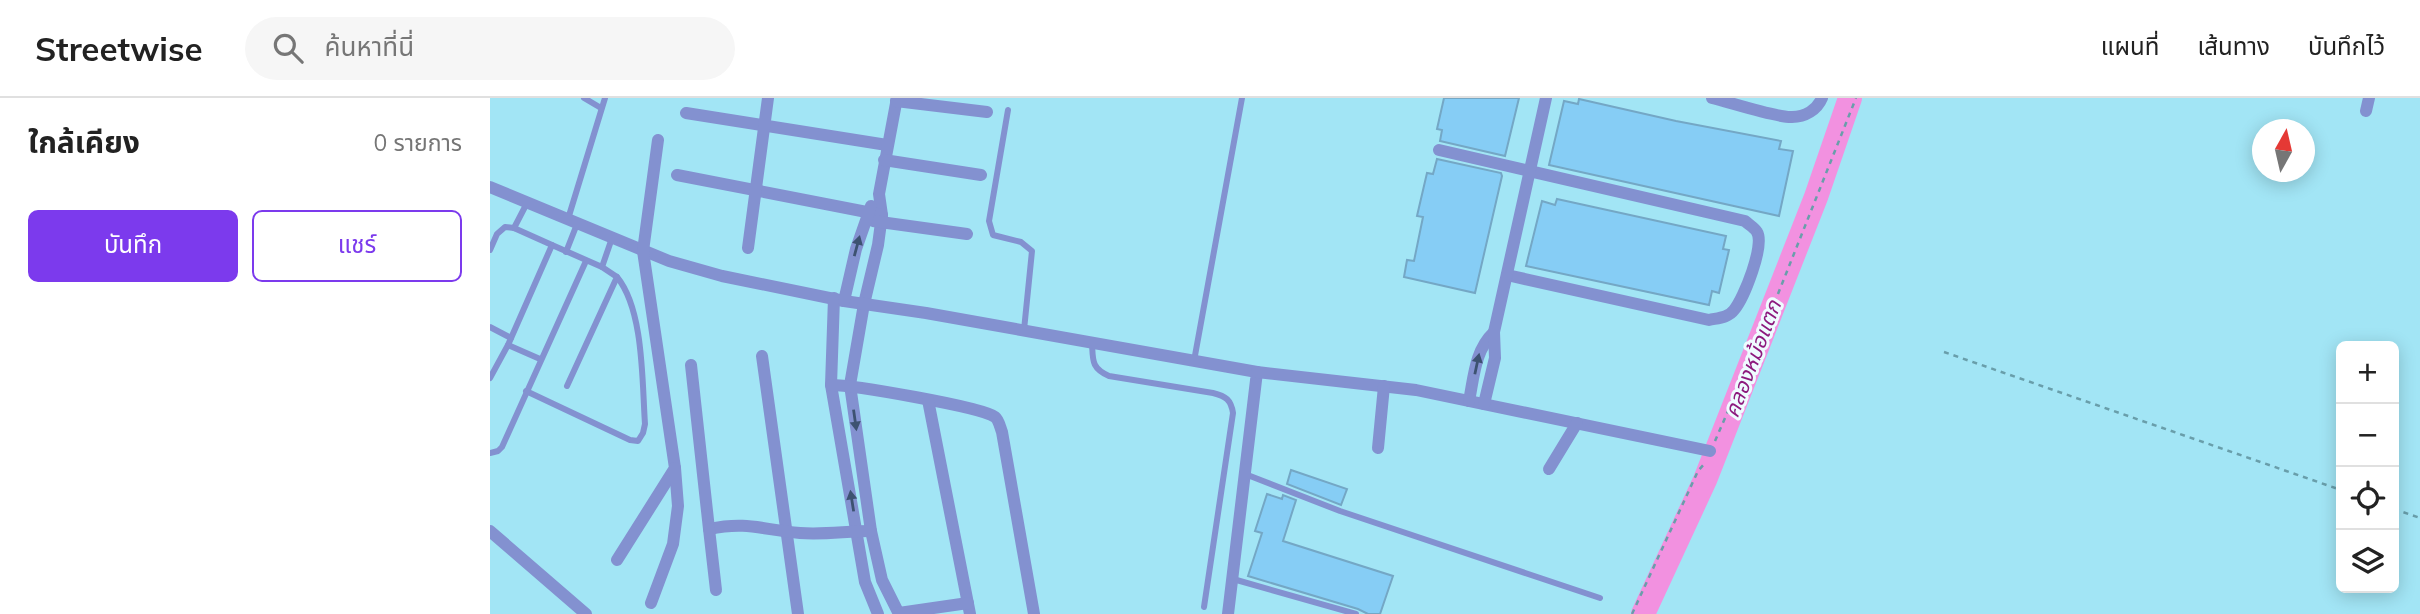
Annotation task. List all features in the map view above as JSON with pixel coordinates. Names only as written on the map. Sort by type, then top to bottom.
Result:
[{"type":"street","points":[[748,247],[768,98]]},
{"type":"street","points":[[1484,404],[1494,358],[1494,332],[1546,98]]},
{"type":"street","points":[[1712,98],[1790,118],[1807,114],[1819,105],[1822,98]]},
{"type":"street","points":[[928,400],[969,609],[899,614],[882,580],[871,531],[850,385],[882,219],[879,194],[884,160],[896,99],[987,112]]},
{"type":"street","points":[[686,113],[887,145]]},
{"type":"street","points":[[651,603],[673,544],[678,506],[674,452],[643,251],[657,140]]},
{"type":"street","points":[[1439,150],[1530,173],[1745,220],[1758,232],[1760,245],[1750,277],[1734,311],[1724,318],[1709,320],[1507,275]]},
{"type":"street","points":[[884,160],[981,175]]},
{"type":"street","points":[[677,175],[866,216],[967,234]]},
{"type":"street","points":[[490,187],[693,269],[839,300],[1257,372],[1384,386],[1469,401],[1710,451]]},
{"type":"street","points":[[878,614],[865,582],[831,385],[839,300],[866,216],[879,194]]},
{"type":"street","points":[[1469,401],[1480,350],[1494,332]]},
{"type":"street","points":[[762,356],[798,614]]},
{"type":"street","points":[[691,365],[716,590]]},
{"type":"street","points":[[1228,614],[1257,372]]},
{"type":"street","points":[[831,385],[850,385],[928,400],[995,417],[999,423],[1034,614]]},
{"type":"street","points":[[1378,447],[1384,386]]},
{"type":"street","points":[[1549,469],[1577,423]]},
{"type":"street","points":[[617,560],[674,468]]},
{"type":"street","points":[[709,529],[732,524],[750,524],[823,534],[871,531]]},
{"type":"street","points":[[490,531],[586,614]]},
{"type":"lane","points":[[584,98],[601,108]]},
{"type":"lane","points":[[566,252],[605,98]]},
{"type":"lane","points":[[1194,360],[1242,98]]},
{"type":"lane","points":[[1008,110],[989,221],[993,235],[1021,242],[1032,251],[1023,330]]},
{"type":"lane","points":[[514,228],[527,203]]},
{"type":"lane","points":[[490,250],[497,234],[505,227],[514,228],[603,267],[617,277],[628,294],[640,346],[645,424],[643,433],[638,440],[630,440],[526,391]]},
{"type":"lane","points":[[603,267],[612,238]]},
{"type":"lane","points":[[490,378],[510,341],[552,245]]},
{"type":"lane","points":[[490,453],[502,447],[586,261]]},
{"type":"lane","points":[[567,386],[617,277]]},
{"type":"lane","points":[[490,327],[540,359]]},
{"type":"lane","points":[[1092,343],[1094,363],[1099,371],[1109,376],[1213,393],[1225,396],[1231,402],[1233,414],[1205,607]]},
{"type":"lane","points":[[1245,474],[1340,511],[1600,598]]},
{"type":"lane","points":[[1233,579],[1356,614]]},
{"type":"path","points":[[1632,614],[1698,471],[1710,451],[1766,324],[1856,98]]},
{"type":"path","points":[[1944,352],[2336,488]]},
{"type":"path","points":[[2399,511],[2420,518]]},
{"type":"building","points":[[1444,98],[1519,98],[1505,156],[1440,141],[1442,130],[1437,129]]},
{"type":"building","points":[[1579,99],[1781,141],[1779,149],[1793,151],[1779,216],[1549,165],[1564,101],[1578,104]]},
{"type":"building","points":[[1437,159],[1501,173],[1502,176],[1475,293],[1404,277],[1407,260],[1414,261],[1423,217],[1417,216],[1427,173],[1433,174]]},
{"type":"building","points":[[1557,199],[1726,236],[1723,249],[1729,250],[1719,293],[1712,291],[1709,305],[1526,266],[1542,201],[1555,205]]},
{"type":"building","points":[[1291,470],[1347,489],[1341,505],[1287,484]]},
{"type":"building","points":[[1267,494],[1282,499],[1283,495],[1296,500],[1283,541],[1393,576],[1380,614],[1368,614],[1248,576],[1262,533],[1255,531]]},
{"type":"waterway","name":"คลองหม้อแตก","points":[[1643,614],[1705,480],[1816,197],[1850,98]]}]
